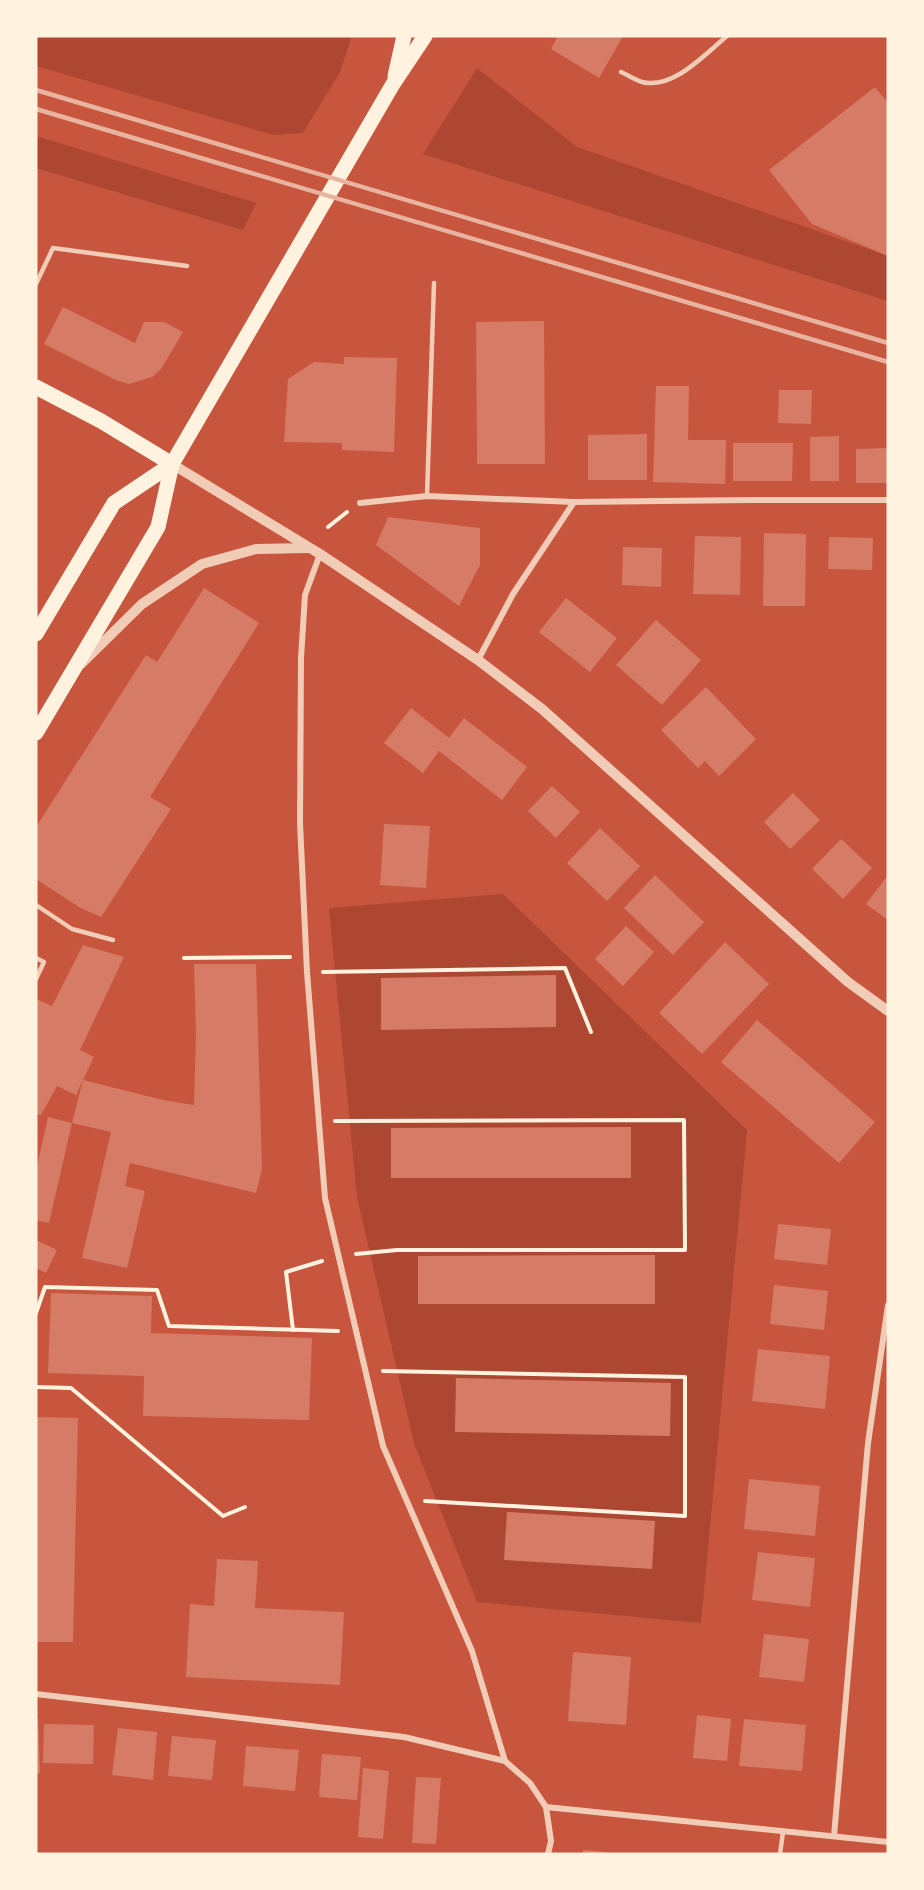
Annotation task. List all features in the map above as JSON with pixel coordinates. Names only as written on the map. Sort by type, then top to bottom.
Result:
[{"type":"main road","points":[[393,84],[404,36]]},
{"type":"main road","points":[[36,733],[159,527],[172,464],[393,84],[425,36]]},
{"type":"main road","points":[[36,387],[101,421],[172,464]]},
{"type":"main road","points":[[36,634],[114,503],[172,464]]},
{"type":"street","points":[[172,464],[320,555],[478,660],[542,709],[839,974],[888,1011]]},
{"type":"street","points":[[360,502],[427,496],[574,502],[888,500]]},
{"type":"street","points":[[478,660],[513,594],[574,502]]},
{"type":"street","points":[[71,675],[142,604],[202,564],[256,549],[309,548]]},
{"type":"street","points":[[320,555],[305,595],[300,823],[306,957],[325,1198],[383,1446],[472,1651],[505,1761]]},
{"type":"street","points":[[834,1836],[868,1443],[888,1305]]},
{"type":"street","points":[[36,1694],[405,1737],[505,1761],[531,1783],[546,1807],[551,1841],[548,1854]]},
{"type":"street","points":[[546,1807],[888,1842]]},
{"type":"lane","points":[[621,72],[644,82],[665,82],[688,68],[727,36]]},
{"type":"lane","points":[[36,284],[53,248],[187,266]]},
{"type":"lane","points":[[427,496],[435,283]]},
{"type":"lane","points":[[36,905],[72,929],[113,940]]},
{"type":"lane","points":[[36,958],[44,962],[36,979]]},
{"type":"lane","points":[[780,1854],[783,1832]]},
{"type":"path","points":[[184,958],[306,957]]},
{"type":"path","points":[[307,972],[565,968],[591,1032]]},
{"type":"path","points":[[293,1330],[286,1272],[338,1256],[397,1250],[685,1250],[684,1120],[319,1121]]},
{"type":"path","points":[[36,1313],[45,1287],[157,1290],[169,1326],[356,1332]]},
{"type":"path","points":[[365,1370],[685,1377],[685,1516],[406,1500]]},
{"type":"path","points":[[36,1387],[71,1388],[223,1516],[245,1507]]},
{"type":"shaded area","points":[[36,36],[352,36],[340,72],[303,133],[273,135],[36,66]]},
{"type":"shaded area","points":[[477,68],[577,147],[888,256],[888,301],[423,154]]},
{"type":"shaded area","points":[[36,136],[256,203],[243,230],[36,168]]},
{"type":"shaded area","points":[[503,894],[747,1130],[701,1623],[477,1602],[414,1443],[357,1197],[329,908]]},
{"type":"building","points":[[558,36],[623,36],[599,78],[551,49]]},
{"type":"building","points":[[875,87],[888,103],[888,256],[812,224],[769,170]]},
{"type":"building","points":[[63,307],[135,343],[144,322],[164,322],[183,332],[161,369],[152,377],[129,384],[116,380],[44,344]]},
{"type":"building","points":[[544,321],[545,464],[477,464],[476,322]]},
{"type":"building","points":[[344,357],[397,358],[394,452],[342,450],[342,443],[284,442],[288,379],[314,362],[344,364]]},
{"type":"building","points":[[656,386],[689,386],[688,440],[726,440],[725,484],[653,482]]},
{"type":"building","points":[[779,390],[812,390],[811,424],[778,423]]},
{"type":"building","points":[[647,434],[647,480],[588,480],[588,435]]},
{"type":"building","points":[[839,436],[839,481],[810,481],[810,437]]},
{"type":"building","points":[[733,443],[793,443],[792,481],[733,481]]},
{"type":"building","points":[[888,448],[888,483],[856,483],[856,449]]},
{"type":"building","points":[[388,517],[480,528],[480,565],[459,606],[376,545]]},
{"type":"building","points":[[764,533],[806,534],[805,606],[763,606]]},
{"type":"building","points":[[695,536],[741,537],[740,595],[693,594]]},
{"type":"building","points":[[829,537],[873,538],[872,570],[828,569]]},
{"type":"building","points":[[623,547],[662,548],[661,587],[622,585]]},
{"type":"building","points":[[204,588],[259,623],[150,797],[171,809],[101,917],[79,907],[36,879],[36,827],[146,655],[157,662]]},
{"type":"building","points":[[566,598],[617,638],[590,672],[539,632]]},
{"type":"building","points":[[656,620],[701,660],[662,705],[616,665]]},
{"type":"building","points":[[706,687],[756,739],[719,776],[705,761],[698,768],[661,730]]},
{"type":"building","points":[[411,708],[449,738],[464,718],[527,767],[502,800],[439,751],[423,773],[384,743]]},
{"type":"building","points":[[552,786],[580,812],[556,838],[528,811]]},
{"type":"building","points":[[793,793],[820,820],[790,849],[764,822]]},
{"type":"building","points":[[384,824],[430,826],[426,888],[380,885]]},
{"type":"building","points":[[600,828],[640,866],[607,901],[567,863]]},
{"type":"building","points":[[841,839],[872,868],[843,899],[812,869]]},
{"type":"building","points":[[655,875],[704,922],[673,955],[624,908]]},
{"type":"building","points":[[888,875],[888,920],[866,904]]},
{"type":"building","points":[[626,926],[654,952],[623,986],[595,959]]},
{"type":"building","points":[[725,942],[769,984],[702,1054],[659,1013]]},
{"type":"building","points":[[83,945],[124,957],[80,1050],[94,1057],[76,1095],[57,1086],[41,1115],[36,1114],[36,999],[52,1006]]},
{"type":"building","points":[[194,964],[256,964],[262,1169],[256,1193],[130,1163],[125,1186],[145,1191],[127,1268],[82,1258],[111,1132],[72,1123],[83,1080],[163,1100],[194,1105],[196,1033]]},
{"type":"building","points":[[556,975],[556,1027],[381,1030],[381,978]]},
{"type":"building","points":[[757,1020],[875,1122],[839,1163],[721,1062]]},
{"type":"building","points":[[48,1117],[72,1123],[49,1223],[36,1220],[36,1171]]},
{"type":"building","points":[[631,1127],[631,1178],[391,1178],[391,1128]]},
{"type":"building","points":[[778,1224],[831,1229],[827,1265],[774,1259]]},
{"type":"building","points":[[36,1240],[57,1250],[46,1273],[36,1268]]},
{"type":"building","points":[[655,1255],[655,1304],[418,1304],[418,1256]]},
{"type":"building","points":[[774,1285],[828,1291],[824,1330],[770,1324]]},
{"type":"building","points":[[51,1293],[152,1296],[151,1333],[312,1338],[309,1420],[143,1416],[144,1376],[48,1373]]},
{"type":"building","points":[[758,1349],[830,1356],[825,1409],[752,1401]]},
{"type":"building","points":[[456,1378],[671,1383],[670,1436],[455,1432]]},
{"type":"building","points":[[36,1417],[78,1418],[73,1642],[36,1642]]},
{"type":"building","points":[[749,1479],[820,1486],[815,1536],[744,1529]]},
{"type":"building","points":[[507,1512],[655,1521],[652,1569],[504,1560]]},
{"type":"building","points":[[758,1552],[815,1558],[810,1607],[752,1600]]},
{"type":"building","points":[[217,1559],[258,1561],[255,1608],[344,1612],[340,1685],[186,1677],[190,1604],[214,1606]]},
{"type":"building","points":[[764,1634],[809,1639],[804,1682],[759,1677]]},
{"type":"building","points":[[573,1652],[631,1657],[626,1725],[568,1721]]},
{"type":"building","points":[[697,1715],[731,1719],[727,1761],[693,1758]]},
{"type":"building","points":[[36,1718],[38,1718],[40,1773],[36,1773]]},
{"type":"building","points":[[744,1719],[806,1725],[802,1771],[739,1766]]},
{"type":"building","points":[[44,1724],[94,1725],[93,1764],[43,1763]]},
{"type":"building","points":[[118,1728],[157,1732],[153,1780],[112,1775]]},
{"type":"building","points":[[172,1736],[216,1740],[212,1780],[168,1776]]},
{"type":"building","points":[[246,1746],[299,1750],[295,1791],[243,1786]]},
{"type":"building","points":[[322,1754],[361,1757],[357,1800],[319,1797]]},
{"type":"building","points":[[363,1768],[389,1771],[383,1839],[358,1837]]},
{"type":"building","points":[[416,1777],[441,1778],[436,1844],[412,1843]]},
{"type":"building","points":[[583,1850],[606,1852],[606,1854],[583,1854]]},
{"type":"railway","points":[[36,90],[888,343]]},
{"type":"railway","points":[[36,109],[888,362]]}]
